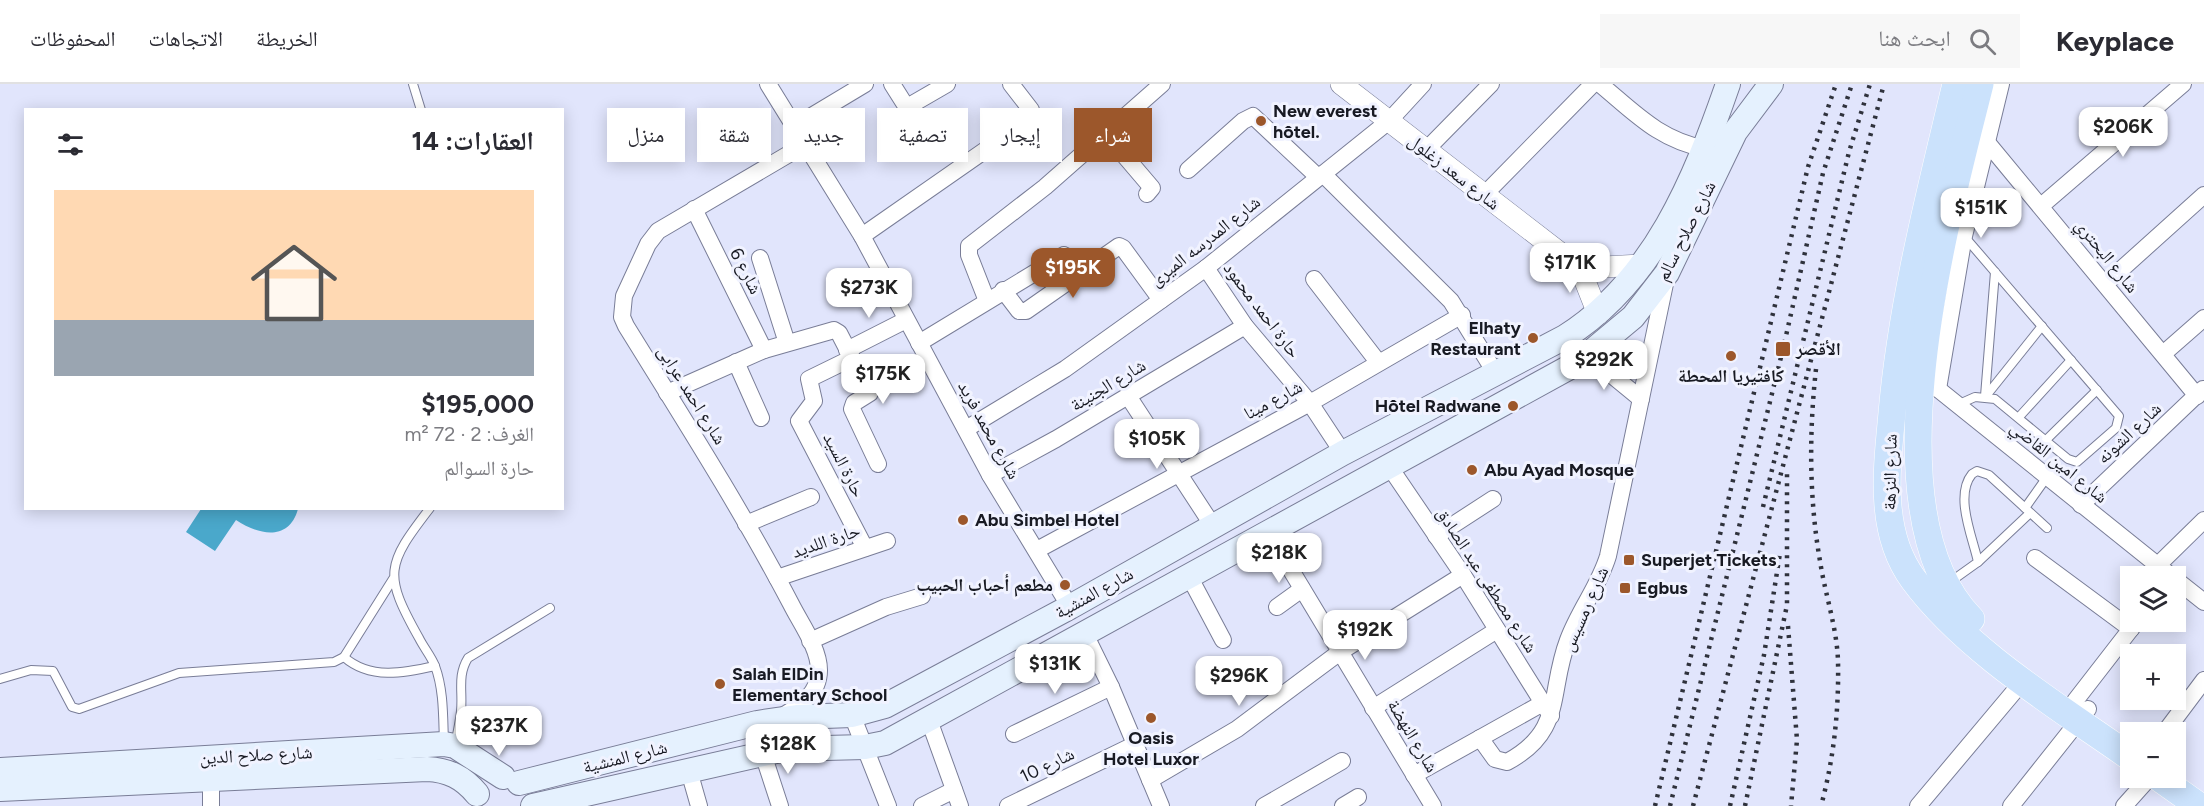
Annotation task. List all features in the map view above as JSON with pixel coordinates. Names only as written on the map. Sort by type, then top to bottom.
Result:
[{"type":"main road","points":[[1598,314],[1641,265],[1678,210],[1706,149],[1728,84]]},
{"type":"main road","name":"شارع صلاح سالم","points":[[1580,362],[1633,317],[1667,273],[1735,132],[1772,84]]},
{"type":"main road","name":"شارع النزهة","points":[[1956,84],[1915,254],[1900,336],[1887,466],[1888,514],[1901,558],[1913,579],[1936,591],[1962,611],[1983,633],[2081,710],[2120,747]]},
{"type":"main road","name":"شارع النزهة","points":[[1980,84],[1918,463],[1921,506],[1936,591],[1974,642],[2023,681],[2120,732]]},
{"type":"main road","name":"شارع المنشية","points":[[476,800],[488,782],[511,780],[777,719],[852,715],[885,706],[1070,607],[1343,453],[1565,338],[1598,314]]},
{"type":"main road","name":"شارع المنشية","points":[[511,780],[525,790],[531,806],[763,754],[807,747],[865,747],[885,743],[1580,362]]},
{"type":"main road","points":[[1888,514],[1921,506]]},
{"type":"main road","points":[[450,745],[511,780]]},
{"type":"main road","name":"شارع صلاح الدين","points":[[0,770],[450,745]]},
{"type":"main road","name":"شارع صلاح الدين","points":[[0,789],[211,777],[442,770],[458,776],[476,800]]},
{"type":"main road","points":[[2186,778],[2204,790]]},
{"type":"main road","points":[[2174,788],[2199,806]]},
{"type":"street","points":[[825,108],[865,84]]},
{"type":"street","points":[[892,84],[904,103],[909,106],[947,84]]},
{"type":"street","points":[[862,236],[1030,119],[1031,110],[1011,84]]},
{"type":"street","points":[[1135,108],[1162,84]]},
{"type":"street","name":"شارع سعد زغلول","points":[[1341,84],[1568,259],[1583,276],[1598,314]]},
{"type":"street","name":"شارع المدرسه الميرى","points":[[966,429],[1065,369],[1206,268],[1389,121],[1424,84]]},
{"type":"street","points":[[1425,150],[1491,84]]},
{"type":"street","points":[[1484,195],[1593,84]]},
{"type":"street","points":[[1600,84],[1658,133],[1681,143],[1706,149]]},
{"type":"street","points":[[1956,226],[1986,141],[2001,84]]},
{"type":"street","points":[[2041,206],[2183,84]]},
{"type":"street","name":"شارع محمد فريد","points":[[770,85],[784,108]]},
{"type":"street","points":[[1188,170],[1243,121],[1253,116],[1321,175],[1440,287],[1462,315],[1496,374]]},
{"type":"street","name":"شارع البحتري","points":[[1986,141],[2163,354],[2200,392]]},
{"type":"street","name":"شارع احمد عرابى","points":[[777,719],[806,701],[815,688],[819,673],[818,657],[746,524],[626,326],[621,306],[652,237],[694,209],[783,157]]},
{"type":"street","name":"شارع محمد فريد","points":[[817,162],[862,236],[990,475],[1070,607]]},
{"type":"street","points":[[987,301],[969,255],[969,246],[1074,162]]},
{"type":"street","points":[[1130,162],[1152,188],[1147,194]]},
{"type":"street","points":[[2104,284],[2204,195]]},
{"type":"street","name":"شارع 6","points":[[694,209],[764,350]]},
{"type":"street","points":[[1003,290],[1019,311],[1026,311],[1119,246],[1123,248],[1161,300]]},
{"type":"street","points":[[920,343],[1003,290],[1064,255]]},
{"type":"street","points":[[760,258],[787,343]]},
{"type":"street","name":"شارع سعد زغلول","points":[[1568,259],[1604,267],[1641,265]]},
{"type":"street","name":"حارة احمد محمود","points":[[1206,268],[1245,326],[1310,403],[1343,453]]},
{"type":"street","name":"شارع رمسيس","points":[[1480,738],[1498,762],[1507,762],[1534,744],[1547,710],[1567,641],[1605,564],[1667,273]]},
{"type":"street","points":[[1314,279],[1378,362]]},
{"type":"street","name":"شارع مينا","points":[[1037,550],[1310,403],[1462,315]]},
{"type":"street","points":[[2163,354],[2204,318]]},
{"type":"street","points":[[850,354],[906,320]]},
{"type":"street","name":"شارع الجنينة","points":[[990,475],[1245,326]]},
{"type":"street","points":[[667,393],[764,350],[834,330],[838,333],[870,393],[854,403],[852,409],[878,464]]},
{"type":"street","name":"حارة السيد","points":[[850,354],[809,379],[808,385],[814,401],[799,421],[865,548]]},
{"type":"street","points":[[736,362],[761,418]]},
{"type":"street","points":[[1580,362],[1613,376],[1641,399]]},
{"type":"street","name":"شارع امين القاضي","points":[[1930,383],[2157,566]]},
{"type":"street","name":"شارع الشونه","points":[[2081,505],[2200,392]]},
{"type":"street","points":[[1128,396],[1213,526]]},
{"type":"street","name":"شارع مصطفى عبد الصادق","points":[[1389,466],[1463,575],[1547,710]]},
{"type":"street","points":[[746,524],[811,498]]},
{"type":"street","points":[[1436,536],[1493,499]]},
{"type":"street","points":[[2157,566],[2204,520]]},
{"type":"street","name":"شارع النهضة","points":[[1268,532],[1432,806]]},
{"type":"street","name":"حارة اللديد","points":[[777,578],[887,541]]},
{"type":"street","points":[[2035,558],[2120,616]]},
{"type":"street","points":[[1150,780],[1237,729],[1340,652],[1463,575]]},
{"type":"street","points":[[1189,576],[1222,640]]},
{"type":"street","points":[[2186,588],[2204,602]]},
{"type":"street","points":[[1277,607],[1302,590]]},
{"type":"street","points":[[810,641],[877,611],[922,596]]},
{"type":"street","points":[[1373,708],[1497,630]]},
{"type":"street","points":[[2011,806],[2081,710],[2130,632]]},
{"type":"street","points":[[1085,634],[1111,687],[1161,806]]},
{"type":"street","points":[[2172,722],[2204,680]]},
{"type":"street","points":[[1918,806],[2023,681]]},
{"type":"street","points":[[1014,734],[1111,687]]},
{"type":"street","points":[[1414,775],[1480,738],[1547,710]]},
{"type":"street","points":[[852,715],[888,806]]},
{"type":"street","points":[[929,720],[960,806]]},
{"type":"street","name":"شارع 10","points":[[1008,806],[1136,744]]},
{"type":"street","points":[[763,754],[780,806]]},
{"type":"street","points":[[1264,806],[1342,761]]},
{"type":"street","points":[[689,771],[699,806]]},
{"type":"street","points":[[211,777],[211,806]]},
{"type":"street","points":[[2124,806],[2140,788]]},
{"type":"street","points":[[922,806],[954,789]]},
{"type":"street","points":[[1342,806],[1358,797]]},
{"type":"lane","points":[[413,84],[420,108]]},
{"type":"lane","points":[[1956,226],[2119,416],[2116,428],[2077,462],[2046,440],[2003,404],[1985,396],[1965,400],[1957,405]]},
{"type":"lane","points":[[1985,396],[1995,272]]},
{"type":"lane","points":[[1985,396],[2042,326]]},
{"type":"lane","points":[[2019,417],[2071,360]]},
{"type":"lane","points":[[2046,440],[2097,390]]},
{"type":"lane","points":[[1978,562],[1967,525],[1967,483],[1971,474],[1977,471],[1989,475],[2047,528]]},
{"type":"lane","points":[[1936,591],[1978,562],[2027,510],[2047,477]]},
{"type":"lane","points":[[429,510],[398,553],[392,570],[405,612],[435,666],[450,745]]},
{"type":"lane","points":[[0,679],[31,670],[52,671],[72,707],[79,709],[179,673],[322,664],[344,657],[393,579]]},
{"type":"lane","points":[[450,745],[461,708],[462,668],[468,658],[550,608]]},
{"type":"lane","points":[[344,657],[353,665],[378,672],[411,672],[435,666]]},
{"type":"water","points":[[200,510],[298,510],[294,520],[280,531],[263,532],[236,520],[215,551],[186,532]]},
{"type":"railway","points":[[1655,806],[1808,167],[1836,84]]},
{"type":"railway","points":[[1670,806],[1783,349],[1823,173],[1852,84]]},
{"type":"railway","points":[[1763,507],[1849,152],[1870,84]]},
{"type":"railway","points":[[1693,806],[1884,84]]},
{"type":"railway","points":[[1816,369],[1811,441],[1812,489],[1816,537],[1838,661],[1835,734],[1821,806]]},
{"type":"railway","points":[[1745,806],[1787,605],[1787,471]]},
{"type":"railway","points":[[1730,806],[1764,655],[1780,553]]},
{"type":"railway","points":[[1788,626],[1797,740],[1791,806]]},
{"type":"place","name":"New everest hôtel.","points":[[1261,121]]},
{"type":"place","name":"Elhaty Restaurant","points":[[1533,338]]},
{"type":"place","name":"الأقصر","points":[[1783,349]]},
{"type":"place","name":"كافتيريا المحطة","points":[[1731,356]]},
{"type":"place","name":"Hôtel Radwane","points":[[1513,406]]},
{"type":"place","name":"Abu Ayad Mosque","points":[[1472,470]]},
{"type":"place","name":"Abu Simbel Hotel","points":[[963,520]]},
{"type":"place","name":"Superjet Tickets","points":[[1629,560]]},
{"type":"place","name":"مطعم أحباب الحبيب","points":[[1065,585]]},
{"type":"place","name":"Egbus","points":[[1625,588]]},
{"type":"place","name":"Salah ElDin Elementary School","points":[[720,684]]},
{"type":"place","name":"Oasis Hotel Luxor","points":[[1151,718]]}]
